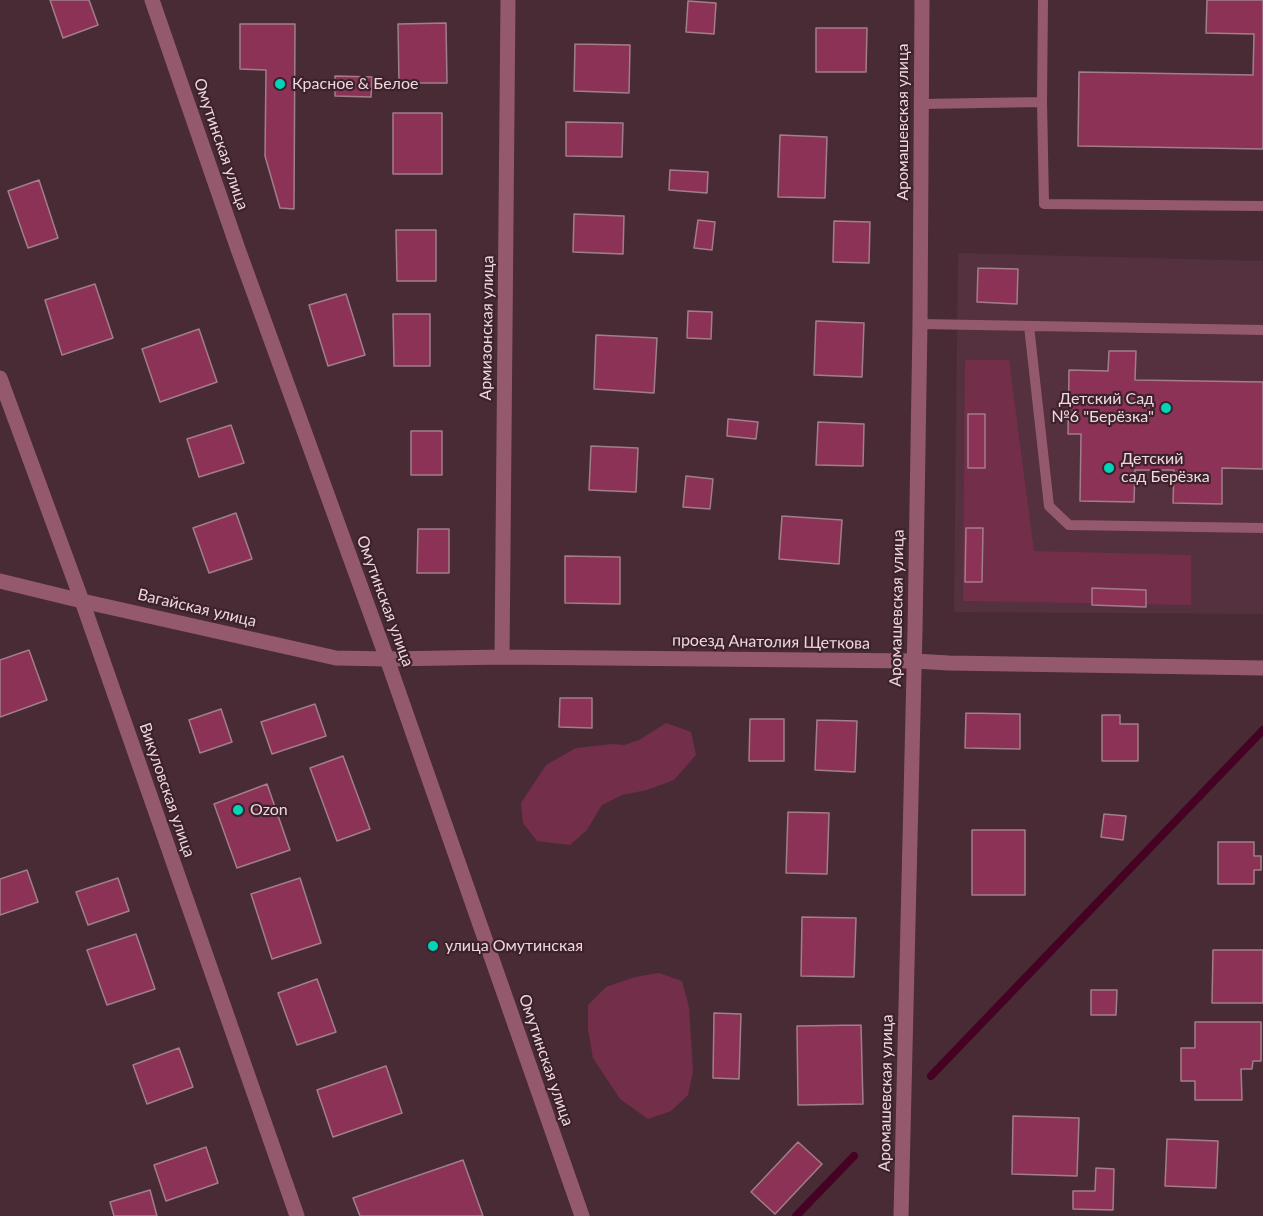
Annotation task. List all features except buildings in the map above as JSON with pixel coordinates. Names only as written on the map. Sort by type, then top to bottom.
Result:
[{"type":"street","name":"Омутинская улица","points":[[152,0],[238,249],[387,659],[582,1216]]},
{"type":"street","name":"Армизонская улица","points":[[502,657],[508,0]]},
{"type":"street","name":"Аромашевская улица","points":[[901,1216],[920,324],[921,0]]},
{"type":"street","name":"Викуловская улица","points":[[0,378],[82,601],[297,1216]]},
{"type":"street","name":"Вагайская улица","points":[[0,581],[336,658],[387,659]]},
{"type":"street","name":"проезд Анатолия Щеткова","points":[[387,659],[502,657],[914,661],[1263,668]]},
{"type":"lane","points":[[1043,0],[1044,204],[1263,206]]},
{"type":"lane","points":[[921,104],[1042,102]]},
{"type":"lane","points":[[920,324],[1263,330]]},
{"type":"lane","points":[[1029,326],[1049,506],[1069,525],[1263,528]]},
{"type":"shaded area","name":"Детский сад Берёзка","points":[[958,253],[1263,261],[1263,614],[954,612]]},
{"type":"shaded area","points":[[965,360],[1009,360],[1034,551],[1191,555],[1191,605],[963,601]]},
{"type":"shaded area","points":[[666,723],[691,732],[696,755],[674,780],[647,790],[622,795],[602,805],[587,830],[570,845],[537,841],[523,823],[521,803],[546,765],[576,748],[624,745],[639,740]]},
{"type":"shaded area","points":[[659,973],[682,981],[689,1007],[693,1072],[688,1095],[671,1111],[648,1119],[620,1099],[593,1058],[588,1029],[588,1005],[606,987],[635,977]]},
{"type":"waterway","points":[[931,1076],[1263,730]]},
{"type":"waterway","points":[[796,1216],[854,1156]]},
{"type":"place","name":"Красное & Белое","points":[[280,84]]},
{"type":"place","name":"Детский Сад №6 \"Берёзка\"","points":[[1166,408]]},
{"type":"place","name":"Детский сад Берёзка","points":[[1109,468]]},
{"type":"place","name":"Ozon","points":[[238,810]]},
{"type":"place","name":"улица Омутинская","points":[[433,946]]}]
